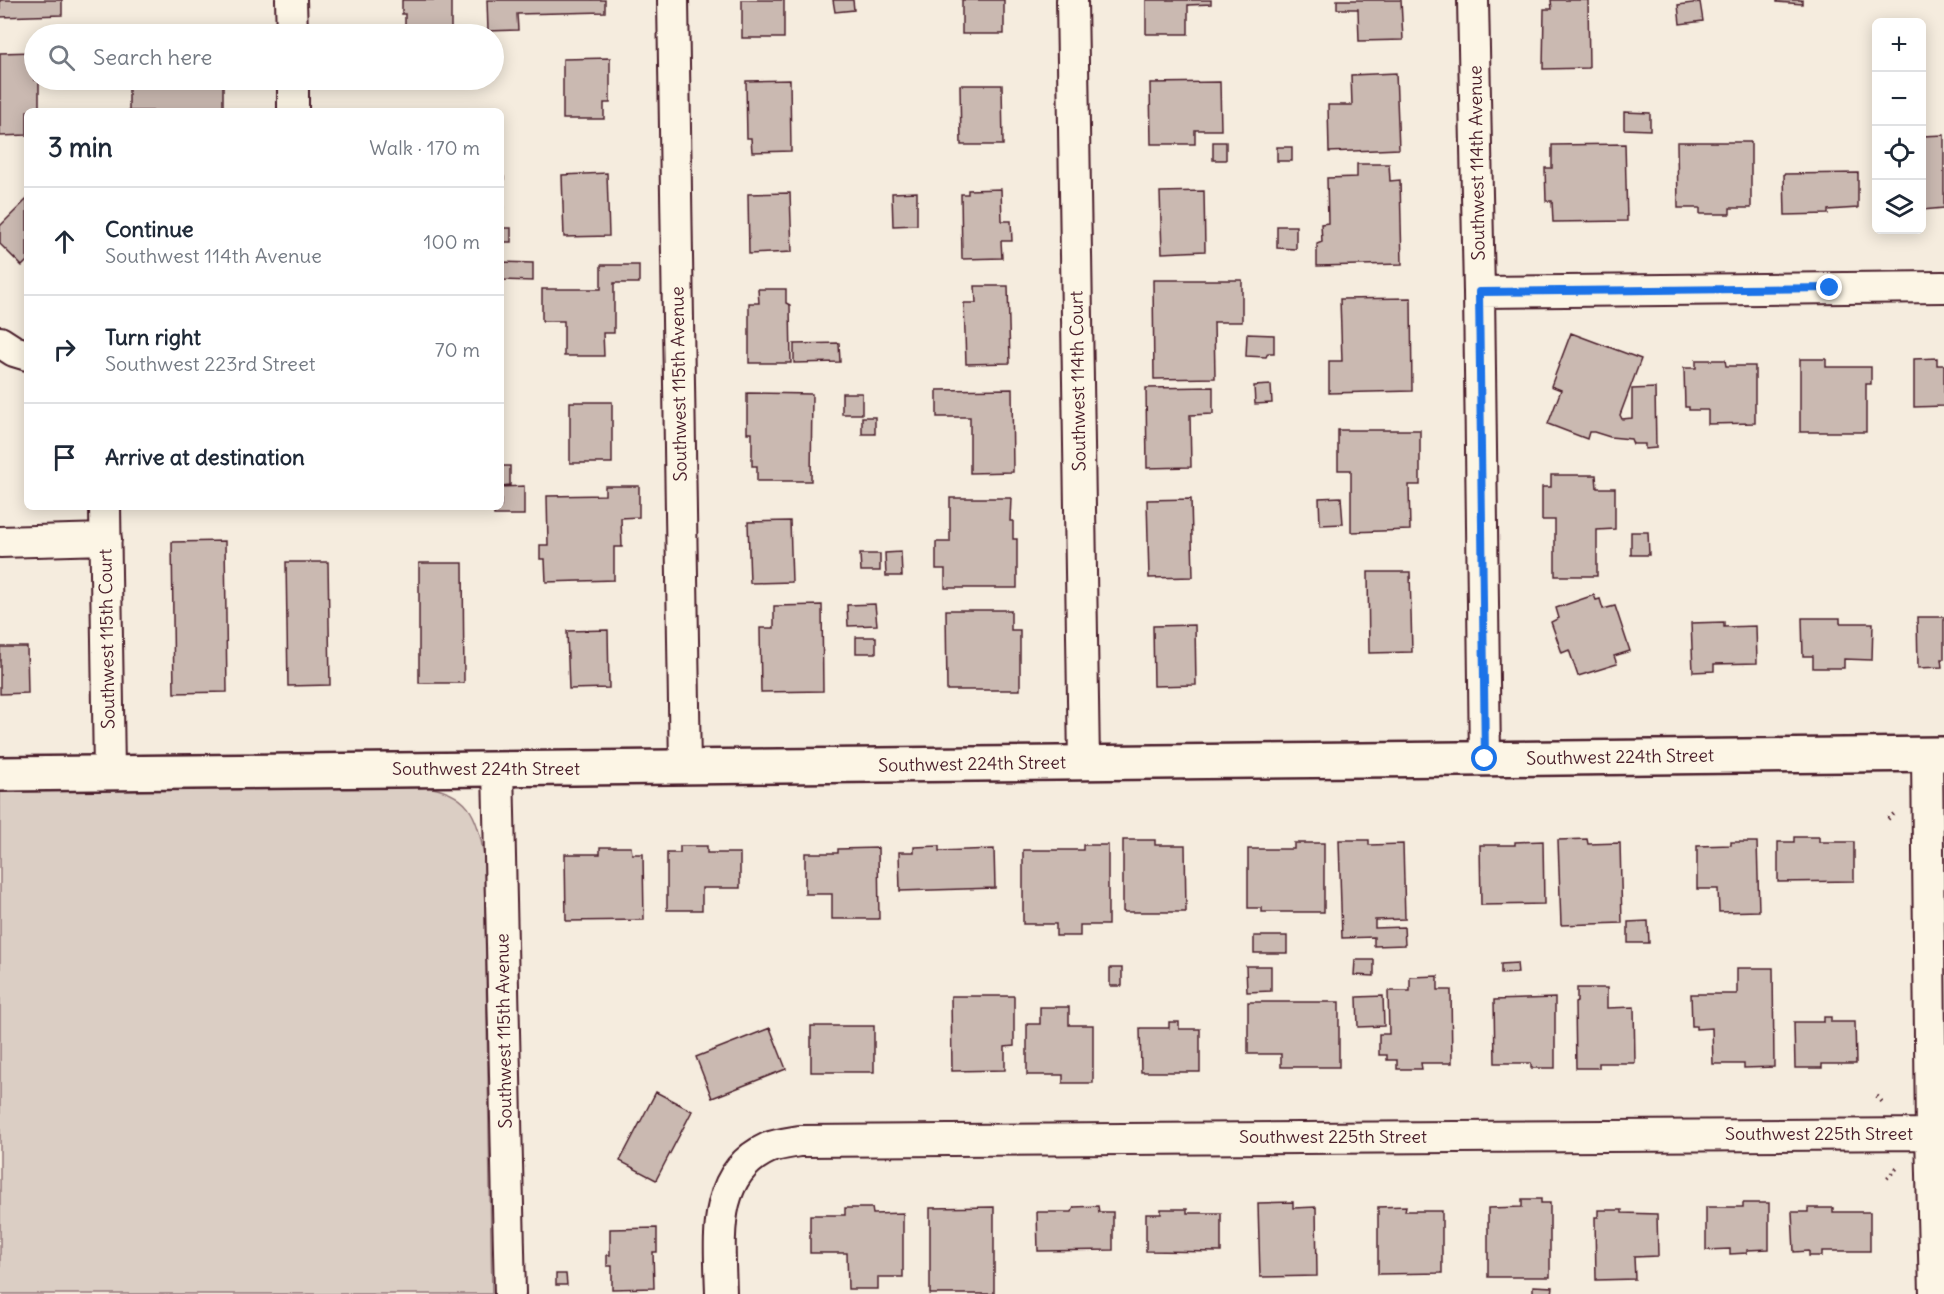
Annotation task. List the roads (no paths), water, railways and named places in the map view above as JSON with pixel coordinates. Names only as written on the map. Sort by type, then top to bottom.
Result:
[{"type":"street","points":[[291,0],[292,24]]},
{"type":"street","name":"Southwest 115th Avenue","points":[[673,0],[685,768]]},
{"type":"street","name":"Southwest 114th Court","points":[[1072,0],[1084,762]]},
{"type":"street","name":"Southwest 114th Avenue","points":[[1473,0],[1485,759]]},
{"type":"street","points":[[293,90],[293,108]]},
{"type":"street","points":[[1479,292],[1944,287]]},
{"type":"street","points":[[0,342],[24,354]]},
{"type":"street","name":"Southwest 115th Court","points":[[105,510],[109,772]]},
{"type":"street","points":[[0,542],[106,539]]},
{"type":"street","points":[[1935,754],[1931,1134],[1935,1294]]},
{"type":"street","name":"Southwest 224th Street","points":[[0,774],[1935,754]]},
{"type":"street","name":"Southwest 115th Avenue","points":[[498,769],[510,1294]]},
{"type":"street","name":"Southwest 225th Street","points":[[721,1294],[722,1211],[732,1181],[754,1156],[769,1148],[784,1144],[815,1140],[1931,1134]]}]
